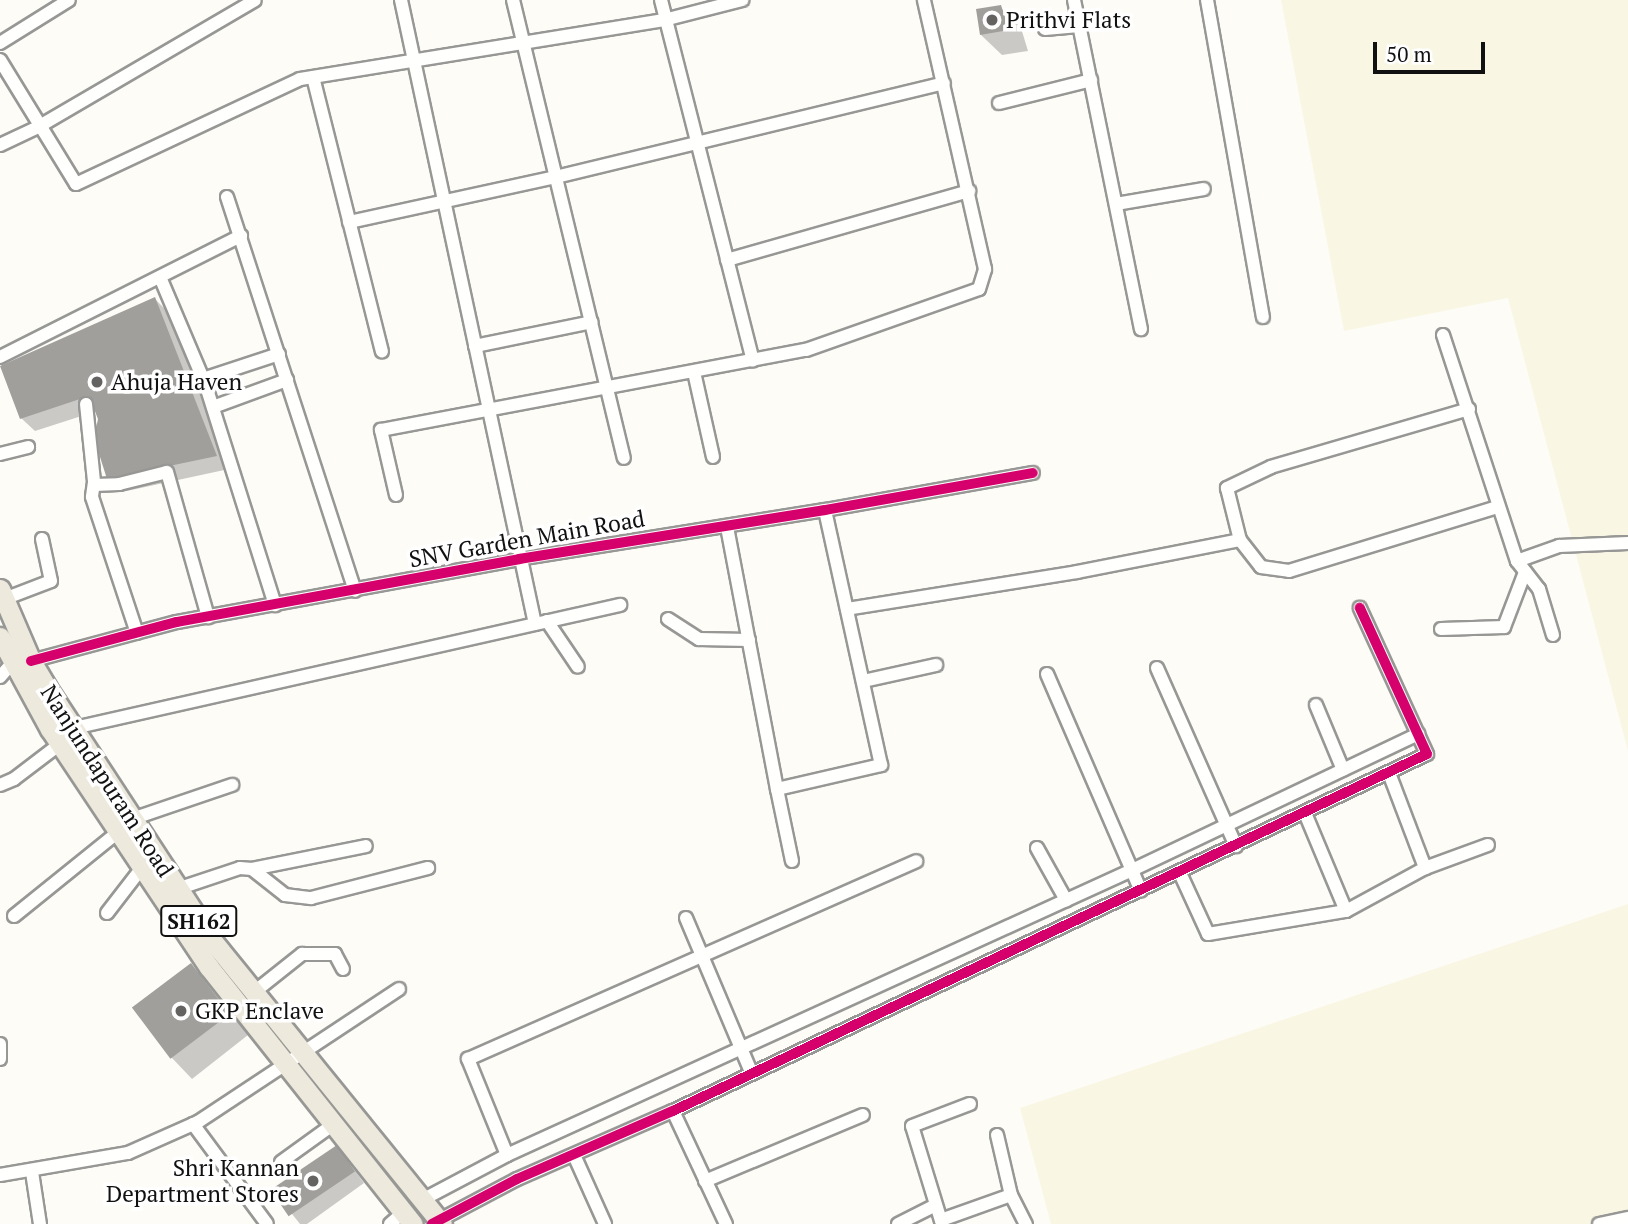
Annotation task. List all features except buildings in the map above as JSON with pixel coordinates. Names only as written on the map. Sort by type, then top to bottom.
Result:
[{"type":"main road","name":"Nanjundapuram Road","points":[[2,594],[14,667],[74,728],[125,826],[141,869],[209,967],[335,1123],[403,1220]]},
{"type":"main road","name":"Nanjundapuram Road","points":[[0,637],[14,667],[60,744],[177,889],[253,993],[304,1053],[438,1223]]},
{"type":"street","points":[[0,43],[69,0]]},
{"type":"street","points":[[0,145],[38,127],[255,0]]},
{"type":"street","points":[[401,0],[519,559],[541,623],[578,667]]},
{"type":"street","points":[[513,0],[625,458]]},
{"type":"street","points":[[661,0],[753,360]]},
{"type":"street","points":[[0,60],[38,127],[76,184],[300,79],[525,45],[664,20],[742,0]]},
{"type":"street","points":[[396,495],[381,430],[806,350],[979,289],[985,269],[924,0]]},
{"type":"street","points":[[1074,0],[1141,329]]},
{"type":"street","points":[[1207,0],[1263,317]]},
{"type":"street","points":[[1045,29],[1079,26]]},
{"type":"street","points":[[313,77],[382,352]]},
{"type":"street","points":[[999,103],[1091,80]]},
{"type":"street","points":[[349,222],[696,145],[944,83]]},
{"type":"street","points":[[1116,204],[1204,189]]},
{"type":"street","points":[[727,260],[969,191]]},
{"type":"street","points":[[227,197],[355,591]]},
{"type":"street","points":[[0,357],[241,236]]},
{"type":"street","points":[[160,277],[204,379],[275,605]]},
{"type":"street","points":[[475,345],[592,322]]},
{"type":"street","points":[[1443,335],[1469,409],[1497,507],[1521,566],[1539,589],[1553,635]]},
{"type":"street","points":[[204,379],[279,354]]},
{"type":"street","points":[[694,372],[713,457]]},
{"type":"street","points":[[213,407],[287,380]]},
{"type":"street","points":[[86,404],[94,485],[92,497],[137,633]]},
{"type":"street","points":[[1469,409],[1271,467],[1227,488],[1240,540],[1261,567],[1289,571],[1497,507]]},
{"type":"street","points":[[0,454],[28,447]]},
{"type":"street","points":[[94,485],[119,484],[167,471],[208,617]]},
{"type":"street","name":"SNV Garden Main Road","points":[[14,667],[137,633],[208,617],[519,559],[727,527],[1033,473]]},
{"type":"street","points":[[777,789],[881,765],[825,510]]},
{"type":"street","points":[[727,527],[792,861]]},
{"type":"street","points":[[2,594],[51,581],[42,539]]},
{"type":"street","points":[[847,609],[1077,572],[1240,540]]},
{"type":"street","points":[[1441,629],[1504,627],[1521,566],[1559,545],[1628,543]]},
{"type":"street","points":[[74,728],[620,605]]},
{"type":"street","points":[[438,1223],[517,1179],[673,1111],[1427,754],[1360,608]]},
{"type":"street","points":[[668,619],[699,639],[748,640]]},
{"type":"street","points":[[863,681],[936,664]]},
{"type":"street","points":[[1157,668],[1236,846]]},
{"type":"street","points":[[1047,674],[1141,891]]},
{"type":"street","points":[[1316,705],[1343,770]]},
{"type":"street","points":[[422,1200],[507,1155],[1132,870],[1418,734]]},
{"type":"street","points":[[0,785],[13,779],[60,744]]},
{"type":"street","points":[[1388,773],[1425,868]]},
{"type":"street","points":[[14,916],[125,826],[232,785]]},
{"type":"street","points":[[1305,813],[1346,911]]},
{"type":"street","points":[[1180,873],[1208,934],[1346,911],[1425,868],[1488,845]]},
{"type":"street","points":[[177,889],[230,869],[252,869],[366,846]]},
{"type":"street","points":[[1037,848],[1066,900]]},
{"type":"street","points":[[507,1155],[468,1059],[916,861]]},
{"type":"street","points":[[252,869],[285,895],[311,898],[428,868]]},
{"type":"street","points":[[107,913],[141,869]]},
{"type":"street","points":[[686,918],[752,1074]]},
{"type":"street","points":[[253,993],[302,954],[335,954],[343,969]]},
{"type":"street","points":[[0,1175],[32,1172],[128,1153],[193,1124],[288,1065],[399,989]]},
{"type":"street","points":[[0,1044],[0,1059]]},
{"type":"street","points":[[970,1104],[912,1126],[942,1222],[1011,1195]]},
{"type":"street","points":[[673,1111],[726,1224]]},
{"type":"street","points":[[705,1181],[863,1115]]},
{"type":"street","points":[[281,1162],[335,1123]]},
{"type":"street","points":[[193,1124],[267,1224]]},
{"type":"street","points":[[997,1135],[1011,1195],[1026,1224]]},
{"type":"street","points":[[574,1155],[605,1224]]},
{"type":"street","points":[[32,1172],[40,1224]]},
{"type":"street","points":[[898,1224],[936,1205]]},
{"type":"street","points":[[1599,1224],[1628,1218]]},
{"type":"shaded area","points":[[1281,0],[1628,0],[1628,751],[1508,298],[1344,331]]},
{"type":"shaded area","points":[[1628,904],[1628,1224],[1051,1224],[1020,1108]]},
{"type":"cycle path","points":[[31,661],[177,622],[519,559],[825,510],[1033,473]]},
{"type":"cycle path","points":[[432,1224],[517,1179],[673,1111],[1427,754],[1360,608]]},
{"type":"place","name":"Prithvi Flats","points":[[992,20]]},
{"type":"place","name":"Ahuja Haven","points":[[97,382]]},
{"type":"place","name":"GKP Enclave","points":[[181,1011]]},
{"type":"place","name":"Shri Kannan Department Stores","points":[[313,1181]]}]
